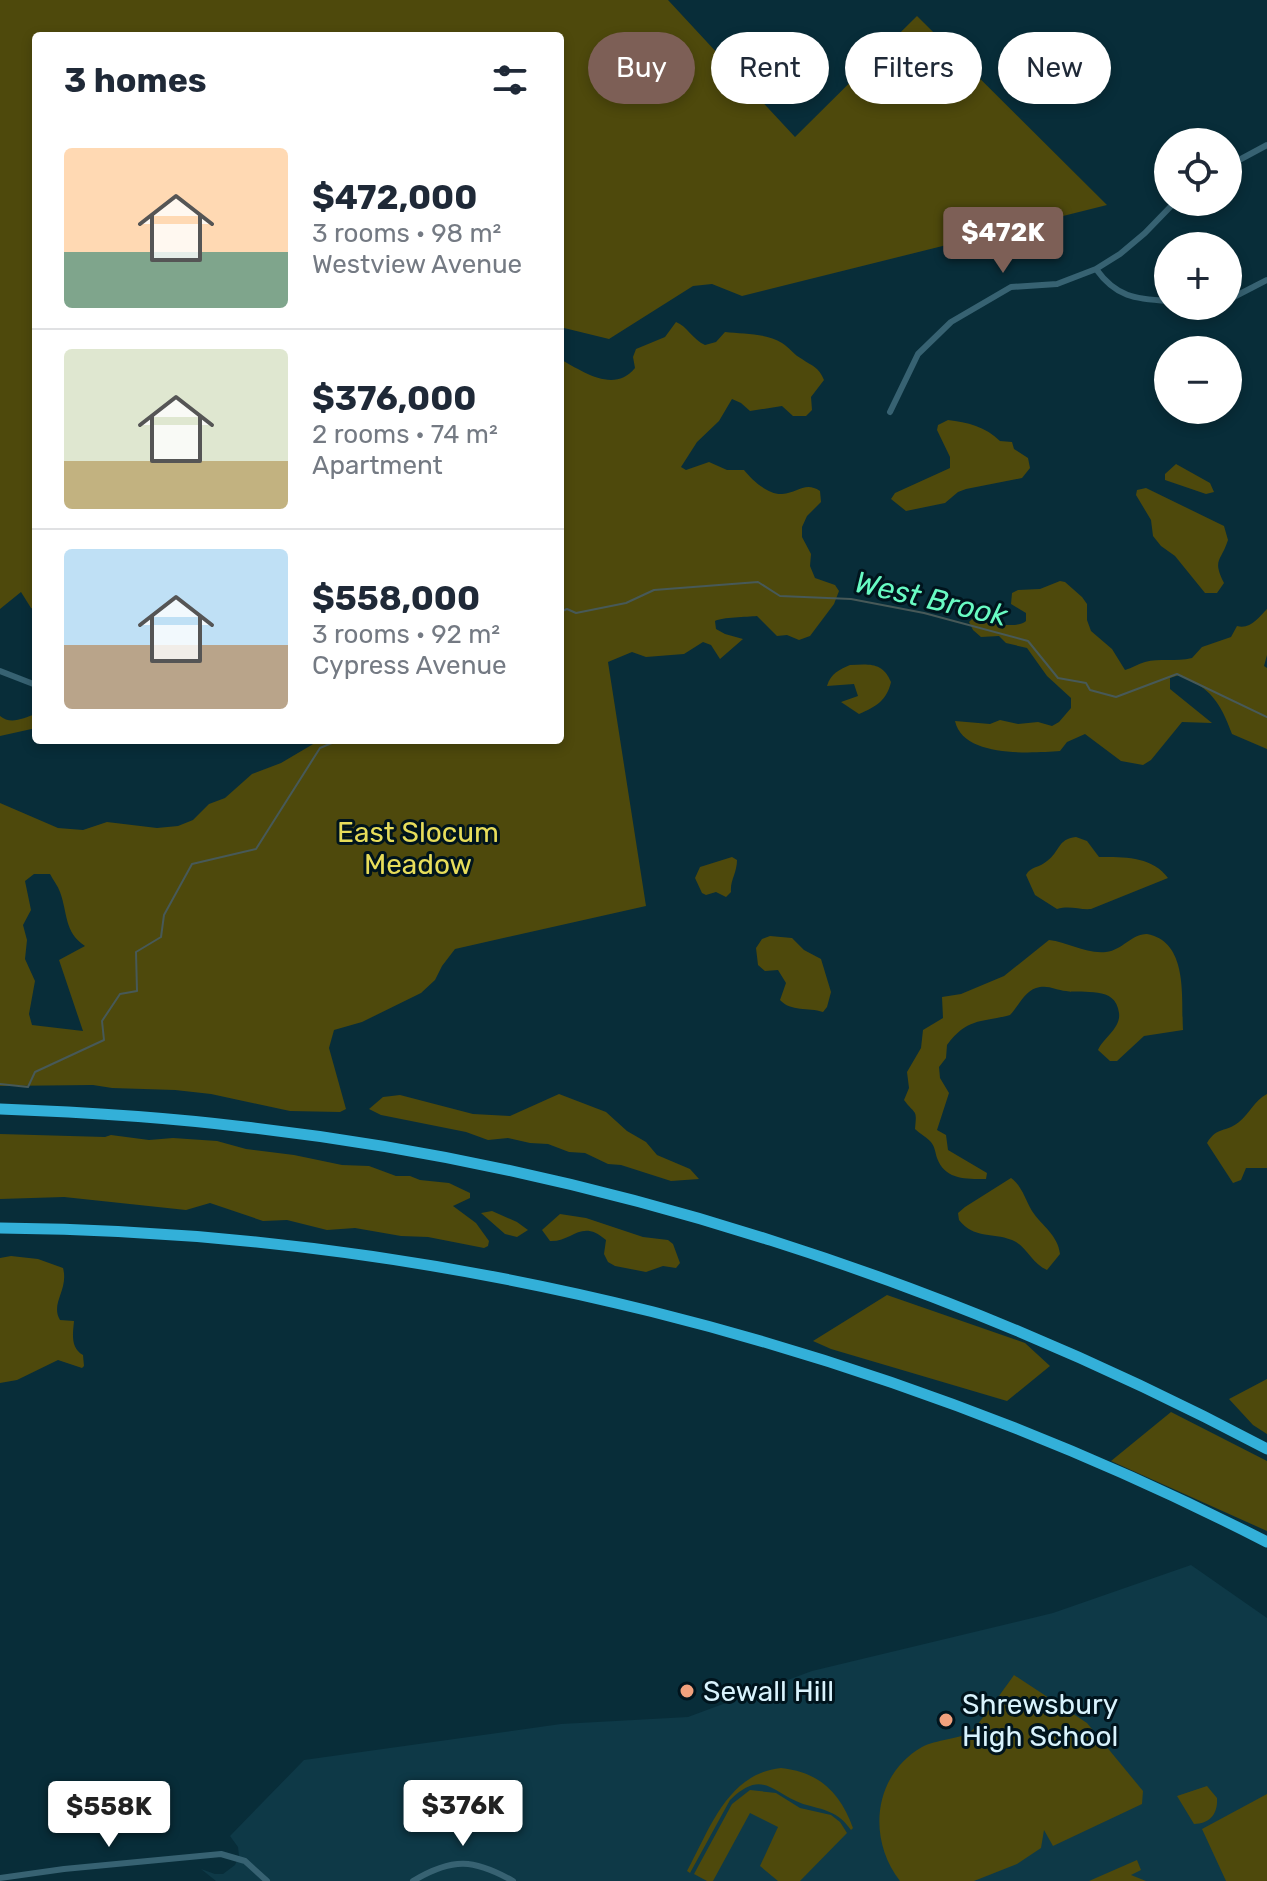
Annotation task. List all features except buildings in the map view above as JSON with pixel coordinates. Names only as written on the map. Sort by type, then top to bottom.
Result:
[{"type":"highway","points":[[0,1109],[148,1117],[330,1138],[432,1155],[650,1205],[734,1229],[922,1292],[1070,1353],[1267,1449]]},
{"type":"highway","points":[[0,1228],[177,1236],[321,1251],[492,1277],[646,1311],[785,1348],[976,1413],[1108,1467],[1267,1542]]},
{"type":"street","points":[[1242,158],[1267,145]]},
{"type":"street","points":[[890,412],[918,354],[951,322],[1011,287],[1057,284],[1096,269],[1138,239],[1161,216]]},
{"type":"street","points":[[1096,269],[1105,282],[1122,293],[1135,299],[1154,300]]},
{"type":"street","points":[[1242,293],[1267,280]]},
{"type":"street","points":[[0,671],[32,683]]},
{"type":"street","points":[[0,1878],[221,1854],[245,1861],[267,1881]]},
{"type":"street","points":[[413,1881],[439,1867],[459,1862],[480,1864],[513,1881]]},
{"type":"street","points":[[63,1880],[64,1869]]},
{"type":"shaded area","name":"Shrewsbury High School","points":[[1191,1565],[1267,1618],[1267,1881],[216,1881],[201,1869],[223,1874],[235,1865],[239,1856],[238,1847],[230,1836],[304,1760],[561,1724],[688,1717],[812,1671],[1053,1613]]},
{"type":"green space","points":[[0,0],[668,0],[711,46],[711,104],[764,104],[795,137],[845,87],[845,104],[982,104],[982,81],[998,97],[998,104],[1005,104],[1107,205],[742,296],[712,284],[693,286],[609,339],[564,328],[564,32],[32,32],[32,608],[21,592],[0,609]]},
{"type":"green space","points":[[917,16],[933,32],[901,32]]},
{"type":"green space","name":"East Slocum Meadow","points":[[676,322],[705,345],[716,342],[725,332],[776,340],[820,372],[824,380],[811,397],[812,410],[806,416],[793,416],[782,406],[750,411],[732,399],[719,421],[697,442],[681,467],[686,470],[709,462],[727,470],[744,470],[761,486],[777,494],[806,487],[820,491],[821,502],[807,516],[802,537],[811,554],[810,566],[815,578],[835,585],[839,591],[834,604],[810,636],[799,640],[787,635],[777,636],[757,616],[729,618],[715,621],[716,629],[743,639],[720,659],[711,645],[703,642],[684,654],[646,657],[632,652],[608,662],[646,906],[455,949],[435,980],[421,993],[362,1022],[334,1030],[329,1048],[346,1109],[340,1112],[290,1111],[211,1094],[175,1090],[93,1085],[0,1086],[0,803],[58,828],[83,830],[107,822],[157,828],[178,826],[193,820],[209,804],[225,798],[252,774],[281,763],[313,744],[564,744],[564,361],[598,378],[618,379],[635,368],[633,357],[636,349],[665,337]],"holes":[[[34,874],[50,874],[60,892],[70,929],[85,946],[59,960],[83,1031],[32,1025],[29,1014],[35,981],[25,959],[27,940],[23,925],[31,910],[25,881]]]},
{"type":"green space","points":[[948,420],[976,426],[1000,441],[1012,442],[1014,449],[1028,458],[1030,468],[1022,478],[966,489],[945,503],[906,511],[891,499],[895,493],[950,468],[950,457],[937,430],[938,425]]},
{"type":"green space","points":[[1176,464],[1210,483],[1214,492],[1206,494],[1165,480],[1165,474]]},
{"type":"green space","points":[[1146,488],[1224,526],[1228,540],[1218,565],[1224,583],[1217,593],[1205,593],[1175,556],[1153,536],[1151,520],[1136,495],[1137,490]]},
{"type":"green space","points":[[1060,581],[1082,597],[1087,604],[1091,631],[1112,649],[1125,670],[1150,661],[1192,658],[1202,647],[1231,637],[1237,626],[1250,624],[1267,609],[1267,655],[1264,666],[1267,668],[1267,749],[1232,734],[1213,697],[1199,685],[1179,675],[1170,678],[1170,689],[1212,723],[1182,722],[1151,760],[1143,765],[1121,761],[1085,734],[1067,742],[1060,751],[1000,751],[971,742],[961,733],[955,721],[990,724],[1000,720],[1052,726],[1071,708],[1071,698],[1047,676],[1027,648],[1006,643],[999,636],[981,637],[969,622],[973,618],[1001,624],[1021,624],[1026,621],[1026,613],[1011,604],[1012,593],[1040,589]]},
{"type":"green space","points":[[850,665],[880,668],[891,682],[880,702],[859,714],[841,702],[858,696],[854,684],[827,686],[833,675]]},
{"type":"green space","points":[[32,715],[32,729],[0,736],[0,716],[4,719]]},
{"type":"green space","points":[[1076,837],[1087,841],[1099,857],[1145,862],[1154,865],[1168,878],[1091,909],[1057,909],[1035,895],[1026,875],[1051,857],[1065,840]]},
{"type":"green space","points":[[732,857],[737,860],[731,892],[726,897],[716,892],[702,893],[695,878],[700,867]]},
{"type":"green space","points":[[1147,934],[1161,939],[1176,959],[1182,988],[1183,1030],[1144,1036],[1117,1061],[1110,1061],[1098,1050],[1119,1018],[1117,1004],[1112,998],[1098,993],[1044,987],[1028,993],[1010,1015],[969,1025],[947,1045],[946,1058],[939,1067],[940,1078],[949,1093],[937,1130],[946,1135],[948,1150],[987,1173],[986,1179],[957,1177],[945,1171],[932,1143],[915,1129],[915,1113],[904,1100],[909,1088],[907,1072],[921,1048],[923,1030],[943,1018],[942,997],[961,994],[1004,976],[1049,940],[1106,952]]},
{"type":"green space","points":[[770,936],[792,938],[804,950],[821,959],[831,992],[823,1012],[794,1008],[780,1000],[786,983],[778,970],[765,971],[758,965],[756,948],[762,939]]},
{"type":"green space","points":[[559,1094],[606,1112],[627,1131],[646,1142],[657,1155],[690,1169],[699,1179],[671,1181],[548,1144],[508,1138],[488,1140],[466,1132],[381,1115],[369,1109],[383,1097],[400,1095],[473,1114],[510,1116]]},
{"type":"green space","points":[[1267,1094],[1267,1168],[1246,1168],[1241,1180],[1233,1183],[1207,1143],[1214,1134],[1239,1122]]},
{"type":"green space","points":[[0,1134],[111,1135],[149,1140],[217,1141],[246,1149],[342,1165],[369,1166],[396,1176],[449,1183],[470,1193],[470,1198],[453,1206],[476,1223],[489,1241],[488,1246],[484,1248],[355,1228],[327,1230],[287,1220],[263,1221],[210,1203],[186,1210],[64,1197],[0,1199]]},
{"type":"green space","points":[[1011,1178],[1059,1247],[1060,1254],[1047,1270],[1012,1240],[977,1233],[959,1220],[958,1213],[965,1207]]},
{"type":"green space","points":[[492,1211],[528,1230],[517,1237],[505,1234],[481,1213]]},
{"type":"green space","points":[[560,1214],[586,1218],[643,1237],[668,1240],[673,1244],[680,1263],[676,1268],[663,1266],[646,1272],[615,1266],[608,1262],[604,1254],[606,1240],[590,1231],[550,1241],[542,1230]]},
{"type":"green space","points":[[0,1258],[38,1259],[63,1268],[64,1283],[58,1314],[60,1320],[74,1321],[73,1340],[83,1355],[82,1368],[58,1360],[17,1380],[0,1383]]},
{"type":"green space","points":[[887,1295],[1025,1343],[1050,1366],[1007,1401],[813,1341]]},
{"type":"green space","points":[[1267,1379],[1267,1434],[1253,1425],[1229,1399]]},
{"type":"green space","points":[[1171,1412],[1267,1461],[1267,1531],[1111,1461]]},
{"type":"green space","points":[[1014,1675],[1087,1723],[1143,1791],[1142,1804],[1053,1846],[1044,1830],[1041,1848],[1017,1864],[974,1881],[900,1881],[889,1864],[880,1828],[880,1809],[893,1774],[922,1747],[969,1733]]},
{"type":"green space","points":[[781,1768],[806,1774],[826,1786],[842,1804],[853,1828],[851,1830],[830,1812],[803,1804],[767,1786],[751,1786],[730,1800],[690,1873],[687,1871],[722,1806],[734,1792],[762,1772]]},
{"type":"green space","points":[[1207,1786],[1217,1798],[1216,1809],[1209,1820],[1194,1824],[1177,1796]]},
{"type":"green space","points":[[750,1790],[776,1793],[800,1808],[831,1815],[847,1833],[800,1881],[778,1881],[760,1866],[778,1827],[750,1813],[713,1881],[694,1874],[732,1804]]},
{"type":"green space","points":[[1267,1794],[1267,1881],[1226,1881],[1202,1829]]},
{"type":"green space","points":[[1137,1860],[1141,1870],[1131,1875],[1146,1881],[1089,1881]]},
{"type":"waterway","name":"West Brook","points":[[564,610],[576,613],[626,603],[654,590],[758,582],[780,596],[851,599],[924,613],[1028,641],[1058,678],[1086,683],[1090,690],[1116,697],[1177,674],[1267,717]]},
{"type":"waterway","name":"West Brook","points":[[0,1084],[28,1087],[35,1072],[104,1040],[102,1021],[120,994],[137,991],[136,952],[161,937],[164,915],[192,864],[256,849],[320,748],[330,744]]},
{"type":"place","name":"Sewall Hill","points":[[687,1691]]},
{"type":"place","name":"Shrewsbury High School","points":[[946,1720]]}]
